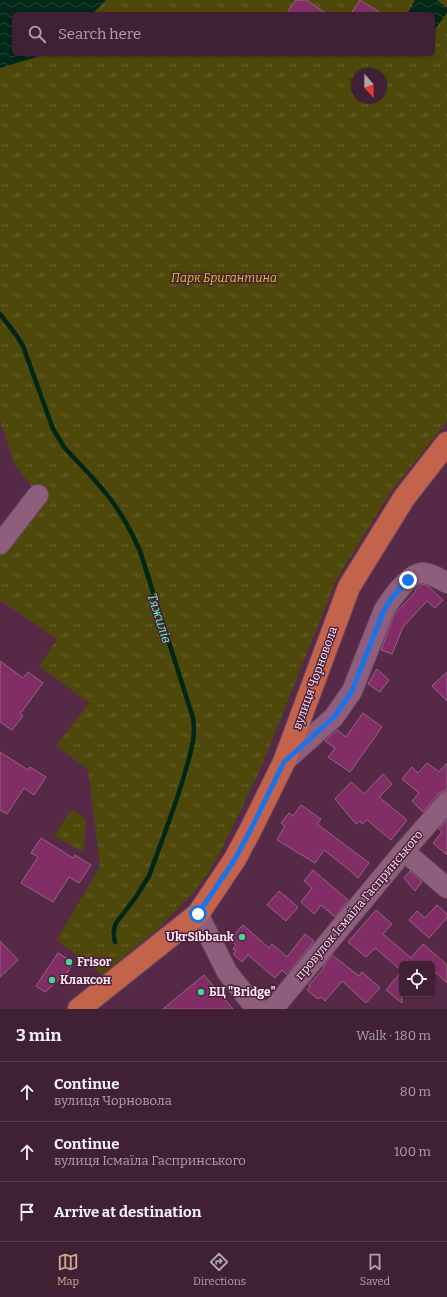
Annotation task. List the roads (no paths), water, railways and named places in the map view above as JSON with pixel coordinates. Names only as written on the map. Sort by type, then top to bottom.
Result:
[{"type":"main road","name":"вулиця Чорновола","points":[[79,1009],[198,914],[235,859],[284,762],[349,587],[404,498],[447,443]]},
{"type":"street","points":[[0,544],[38,495]]},
{"type":"street","points":[[284,762],[334,717],[352,691],[384,610],[391,599],[408,580],[421,573],[435,575],[447,583]]},
{"type":"street","name":"провулок Ісмаїла Гаспринського","points":[[272,1009],[404,851],[447,802]]},
{"type":"street","points":[[404,851],[447,888]]},
{"type":"street","points":[[198,914],[227,972],[250,1001],[260,1009]]},
{"type":"water","points":[[0,0],[106,0],[94,12],[12,12],[12,56],[36,56],[0,68]]},
{"type":"water","points":[[415,0],[437,0],[447,8],[447,13],[435,29],[435,12],[408,12]]},
{"type":"waterway","name":"Тяжилів","points":[[0,314],[23,346],[53,429],[64,447],[106,493],[123,518],[137,544],[193,718],[194,731],[191,750],[173,809],[149,876],[136,897],[116,923],[114,928],[115,942]]},
{"type":"place","name":"UkrSibbank","points":[[242,937]]},
{"type":"place","name":"Frisor","points":[[69,962]]},
{"type":"place","name":"Клаксон","points":[[52,980]]},
{"type":"place","name":"БЦ \"Bridge\"","points":[[201,992]]},
{"type":"park label","name":"Парк Бригантина","points":[[224,278]]}]
